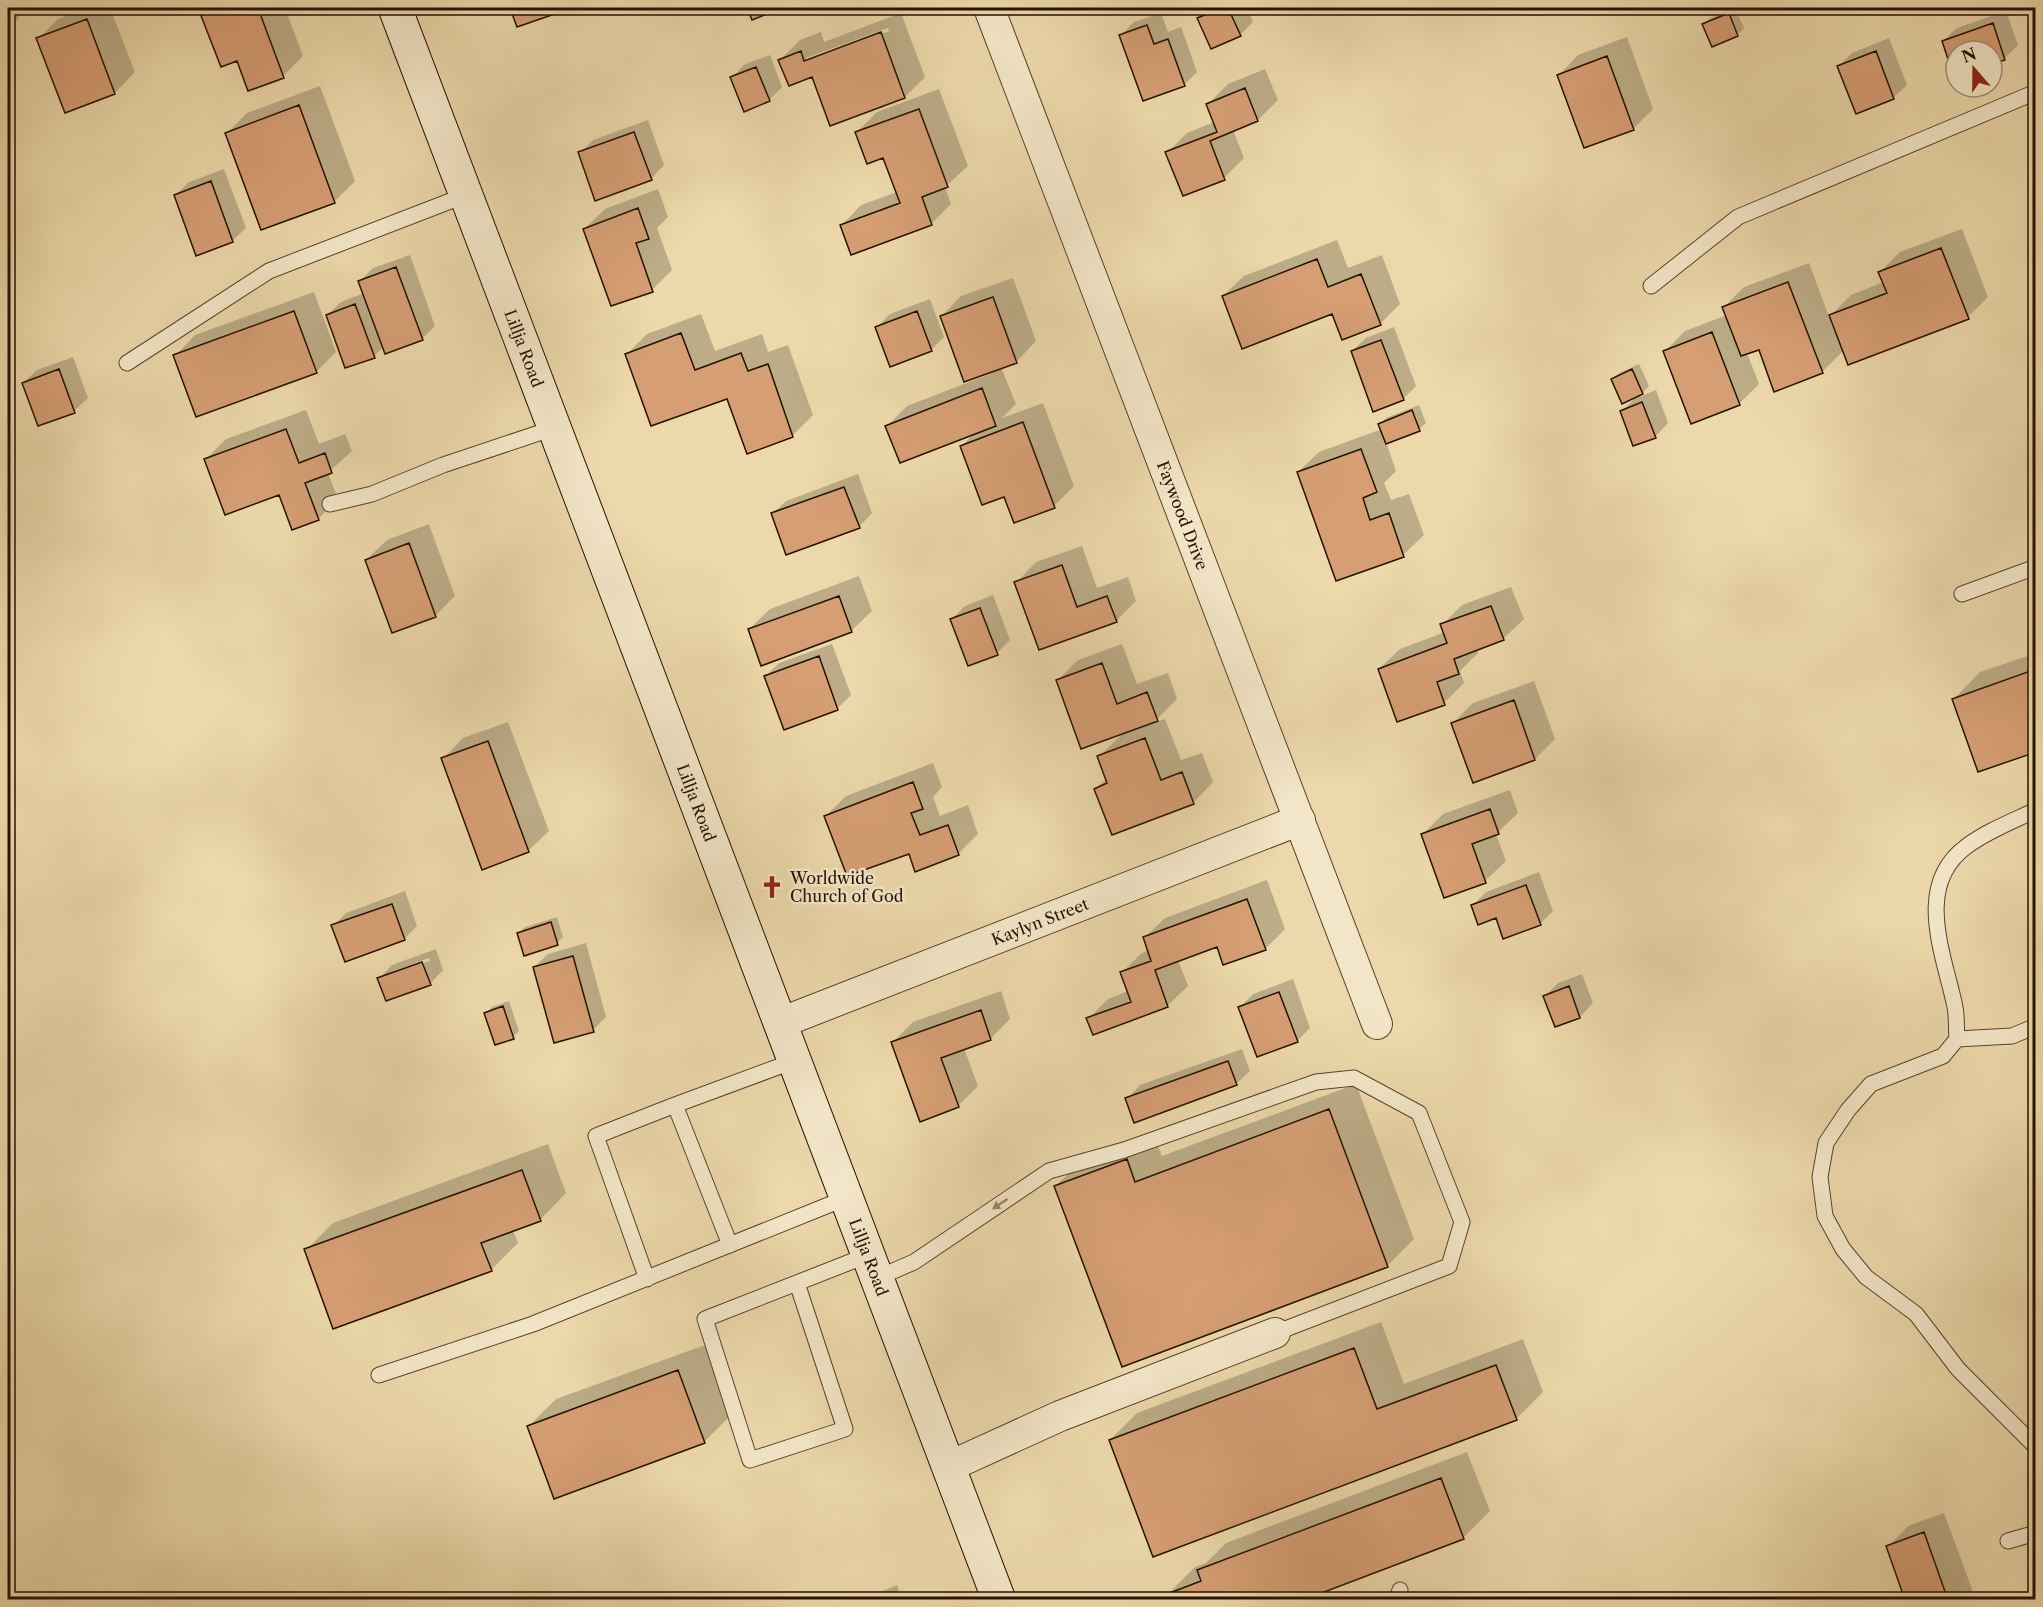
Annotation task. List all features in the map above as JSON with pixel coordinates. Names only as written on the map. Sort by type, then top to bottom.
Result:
[{"type":"street","name":"Lillja Road","points":[[395,8],[999,1599]]},
{"type":"street","name":"Faywood Drive","points":[[989,8],[1377,1024]]},
{"type":"street","name":"Kaylyn Street","points":[[780,1023],[1300,820]]},
{"type":"street","points":[[948,1467],[1060,1416],[1275,1333]]},
{"type":"lane","points":[[1652,286],[1738,217],[2036,92]]},
{"type":"lane","points":[[127,363],[269,271],[466,195]]},
{"type":"lane","points":[[330,504],[372,494],[443,465],[554,428]]},
{"type":"lane","points":[[1962,594],[2036,567]]},
{"type":"lane","points":[[2036,810],[1966,846],[1942,872],[1936,915],[1939,942],[1956,1010],[1957,1039],[1942,1056],[1871,1084],[1848,1110],[1826,1143],[1821,1177],[1825,1216],[1844,1249],[1866,1277],[1916,1314],[1958,1369],[2036,1447]]},
{"type":"lane","points":[[1957,1039],[2012,1036],[2036,1026]]},
{"type":"lane","points":[[647,1279],[596,1136],[794,1061]]},
{"type":"lane","points":[[796,1283],[846,1429],[750,1460],[705,1319],[796,1283],[872,1267],[914,1262],[1049,1171],[1124,1150],[1316,1082],[1354,1077],[1419,1113],[1462,1222],[1449,1266],[1275,1333]]},
{"type":"lane","points":[[675,1105],[730,1245]]},
{"type":"lane","points":[[379,1375],[533,1324],[846,1198]]},
{"type":"lane","points":[[2008,1541],[2036,1533]]},
{"type":"building","points":[[198,8],[258,8],[284,78],[248,91],[237,61],[221,67]]},
{"type":"building","points":[[510,8],[572,8],[517,27]]},
{"type":"building","points":[[747,8],[782,8],[752,20]]},
{"type":"building","points":[[1222,8],[1228,8],[1241,36],[1211,49],[1197,18]]},
{"type":"building","points":[[8,10],[14,26],[8,28]]},
{"type":"building","points":[[1729,13],[1738,36],[1712,47],[1702,24]]},
{"type":"building","points":[[87,19],[115,94],[65,113],[36,38]]},
{"type":"building","points":[[1993,23],[1998,39],[1948,39]]},
{"type":"building","points":[[1147,25],[1154,44],[1168,39],[1185,86],[1143,101],[1119,35]]},
{"type":"building","points":[[881,32],[905,98],[830,126],[812,77],[789,86],[778,60],[801,51],[804,61]]},
{"type":"building","points":[[1876,51],[1894,99],[1856,114],[1837,66]]},
{"type":"building","points":[[1607,56],[1634,130],[1584,148],[1557,75]]},
{"type":"building","points":[[756,67],[770,101],[744,112],[730,77]]},
{"type":"building","points":[[1245,88],[1258,121],[1210,141],[1225,180],[1183,196],[1165,152],[1217,132],[1206,104]]},
{"type":"building","points":[[299,105],[335,203],[261,230],[225,133]]},
{"type":"building","points":[[919,109],[948,187],[922,197],[932,225],[851,255],[840,225],[900,203],[883,158],[867,164],[855,132]]},
{"type":"building","points":[[634,132],[652,180],[595,201],[578,152]]},
{"type":"building","points":[[211,181],[233,242],[196,256],[174,195]]},
{"type":"building","points":[[638,208],[649,239],[636,243],[653,292],[611,306],[583,229]]},
{"type":"building","points":[[1941,248],[1969,319],[1848,365],[1829,315],[1887,293],[1878,272]]},
{"type":"building","points":[[1317,259],[1328,287],[1361,274],[1381,325],[1342,340],[1332,314],[1242,349],[1222,296]]},
{"type":"building","points":[[396,267],[423,340],[385,354],[358,281]]},
{"type":"building","points":[[1788,282],[1823,373],[1774,392],[1759,350],[1741,356],[1722,307]]},
{"type":"building","points":[[993,297],[1017,363],[964,382],[940,316]]},
{"type":"building","points":[[355,304],[375,358],[345,368],[326,315]]},
{"type":"building","points":[[294,311],[317,373],[196,417],[173,355]]},
{"type":"building","points":[[917,311],[932,351],[890,367],[875,327]]},
{"type":"building","points":[[1712,332],[1740,405],[1691,424],[1663,351]]},
{"type":"building","points":[[681,333],[695,370],[741,353],[748,371],[768,364],[793,437],[747,454],[727,399],[651,426],[625,354]]},
{"type":"building","points":[[1381,340],[1404,400],[1373,412],[1351,351]]},
{"type":"building","points":[[59,369],[75,413],[38,426],[22,383]]},
{"type":"building","points":[[1632,369],[1643,394],[1622,404],[1611,379]]},
{"type":"building","points":[[982,388],[996,426],[900,463],[885,426]]},
{"type":"building","points":[[1642,402],[1656,438],[1633,446],[1620,411]]},
{"type":"building","points":[[1412,410],[1420,431],[1386,444],[1378,424]]},
{"type":"building","points":[[1023,422],[1055,508],[1014,523],[1004,497],[982,505],[960,446]]},
{"type":"building","points":[[286,429],[299,463],[325,453],[332,473],[305,483],[319,520],[292,530],[279,495],[225,515],[204,459]]},
{"type":"building","points":[[1361,449],[1377,492],[1363,498],[1370,520],[1389,513],[1404,557],[1336,581],[1297,472]]},
{"type":"building","points":[[844,487],[860,528],[786,555],[771,513]]},
{"type":"building","points":[[409,543],[436,617],[392,633],[365,560]]},
{"type":"building","points":[[1062,565],[1077,607],[1107,596],[1117,622],[1039,650],[1014,582]]},
{"type":"building","points":[[839,596],[852,632],[761,666],[748,629]]},
{"type":"building","points":[[1491,606],[1504,640],[1454,659],[1459,674],[1437,682],[1445,705],[1397,722],[1378,669],[1447,643],[1440,624]]},
{"type":"building","points":[[980,608],[998,655],[968,666],[950,619]]},
{"type":"building","points":[[819,656],[838,710],[784,730],[764,676]]},
{"type":"building","points":[[1102,663],[1117,704],[1147,692],[1158,721],[1081,749],[1056,680]]},
{"type":"building","points":[[2036,669],[2036,752],[1978,772],[1952,699]]},
{"type":"building","points":[[1514,700],[1535,760],[1473,783],[1451,723]]},
{"type":"building","points":[[1145,738],[1161,780],[1182,772],[1194,804],[1112,835],[1094,789],[1107,783],[1097,756]]},
{"type":"building","points":[[488,741],[529,852],[482,870],[441,758]]},
{"type":"building","points":[[913,782],[923,809],[911,813],[920,835],[948,825],[959,855],[915,872],[909,854],[847,876],[824,816]]},
{"type":"building","points":[[1490,809],[1499,834],[1472,844],[1486,883],[1444,898],[1421,834]]},
{"type":"building","points":[[1526,885],[1541,925],[1503,939],[1496,918],[1478,925],[1471,905]]},
{"type":"building","points":[[1247,899],[1266,950],[1223,965],[1217,947],[1155,970],[1168,1007],[1093,1035],[1086,1018],[1131,1002],[1120,972],[1151,961],[1143,937]]},
{"type":"building","points":[[392,904],[405,940],[345,962],[331,925]]},
{"type":"building","points":[[551,922],[558,945],[524,956],[517,933]]},
{"type":"building","points":[[573,956],[594,1032],[554,1043],[533,967]]},
{"type":"building","points":[[422,962],[431,985],[386,1001],[377,978]]},
{"type":"building","points":[[1569,986],[1580,1018],[1555,1027],[1543,996]]},
{"type":"building","points":[[1279,992],[1298,1042],[1257,1057],[1238,1007]]},
{"type":"building","points":[[503,1006],[514,1039],[495,1045],[484,1013]]},
{"type":"building","points":[[981,1010],[991,1040],[941,1058],[959,1107],[920,1122],[891,1042]]},
{"type":"building","points":[[1228,1061],[1237,1085],[1134,1123],[1125,1098]]},
{"type":"building","points":[[1329,1109],[1388,1267],[1122,1367],[1054,1186],[1127,1159],[1135,1182]]},
{"type":"building","points":[[522,1170],[541,1221],[481,1243],[492,1271],[333,1329],[304,1249]]},
{"type":"building","points":[[1354,1348],[1377,1409],[1496,1365],[1517,1420],[1153,1557],[1109,1440]]},
{"type":"building","points":[[678,1370],[705,1443],[554,1499],[527,1426]]},
{"type":"building","points":[[1441,1478],[1464,1539],[1303,1600],[1169,1600],[1167,1594],[1201,1581],[1197,1570]]},
{"type":"building","points":[[1924,1532],[1948,1600],[1905,1600],[1886,1546]]},
{"type":"place","name":"Worldwide Church of God","points":[[772,887]]}]
